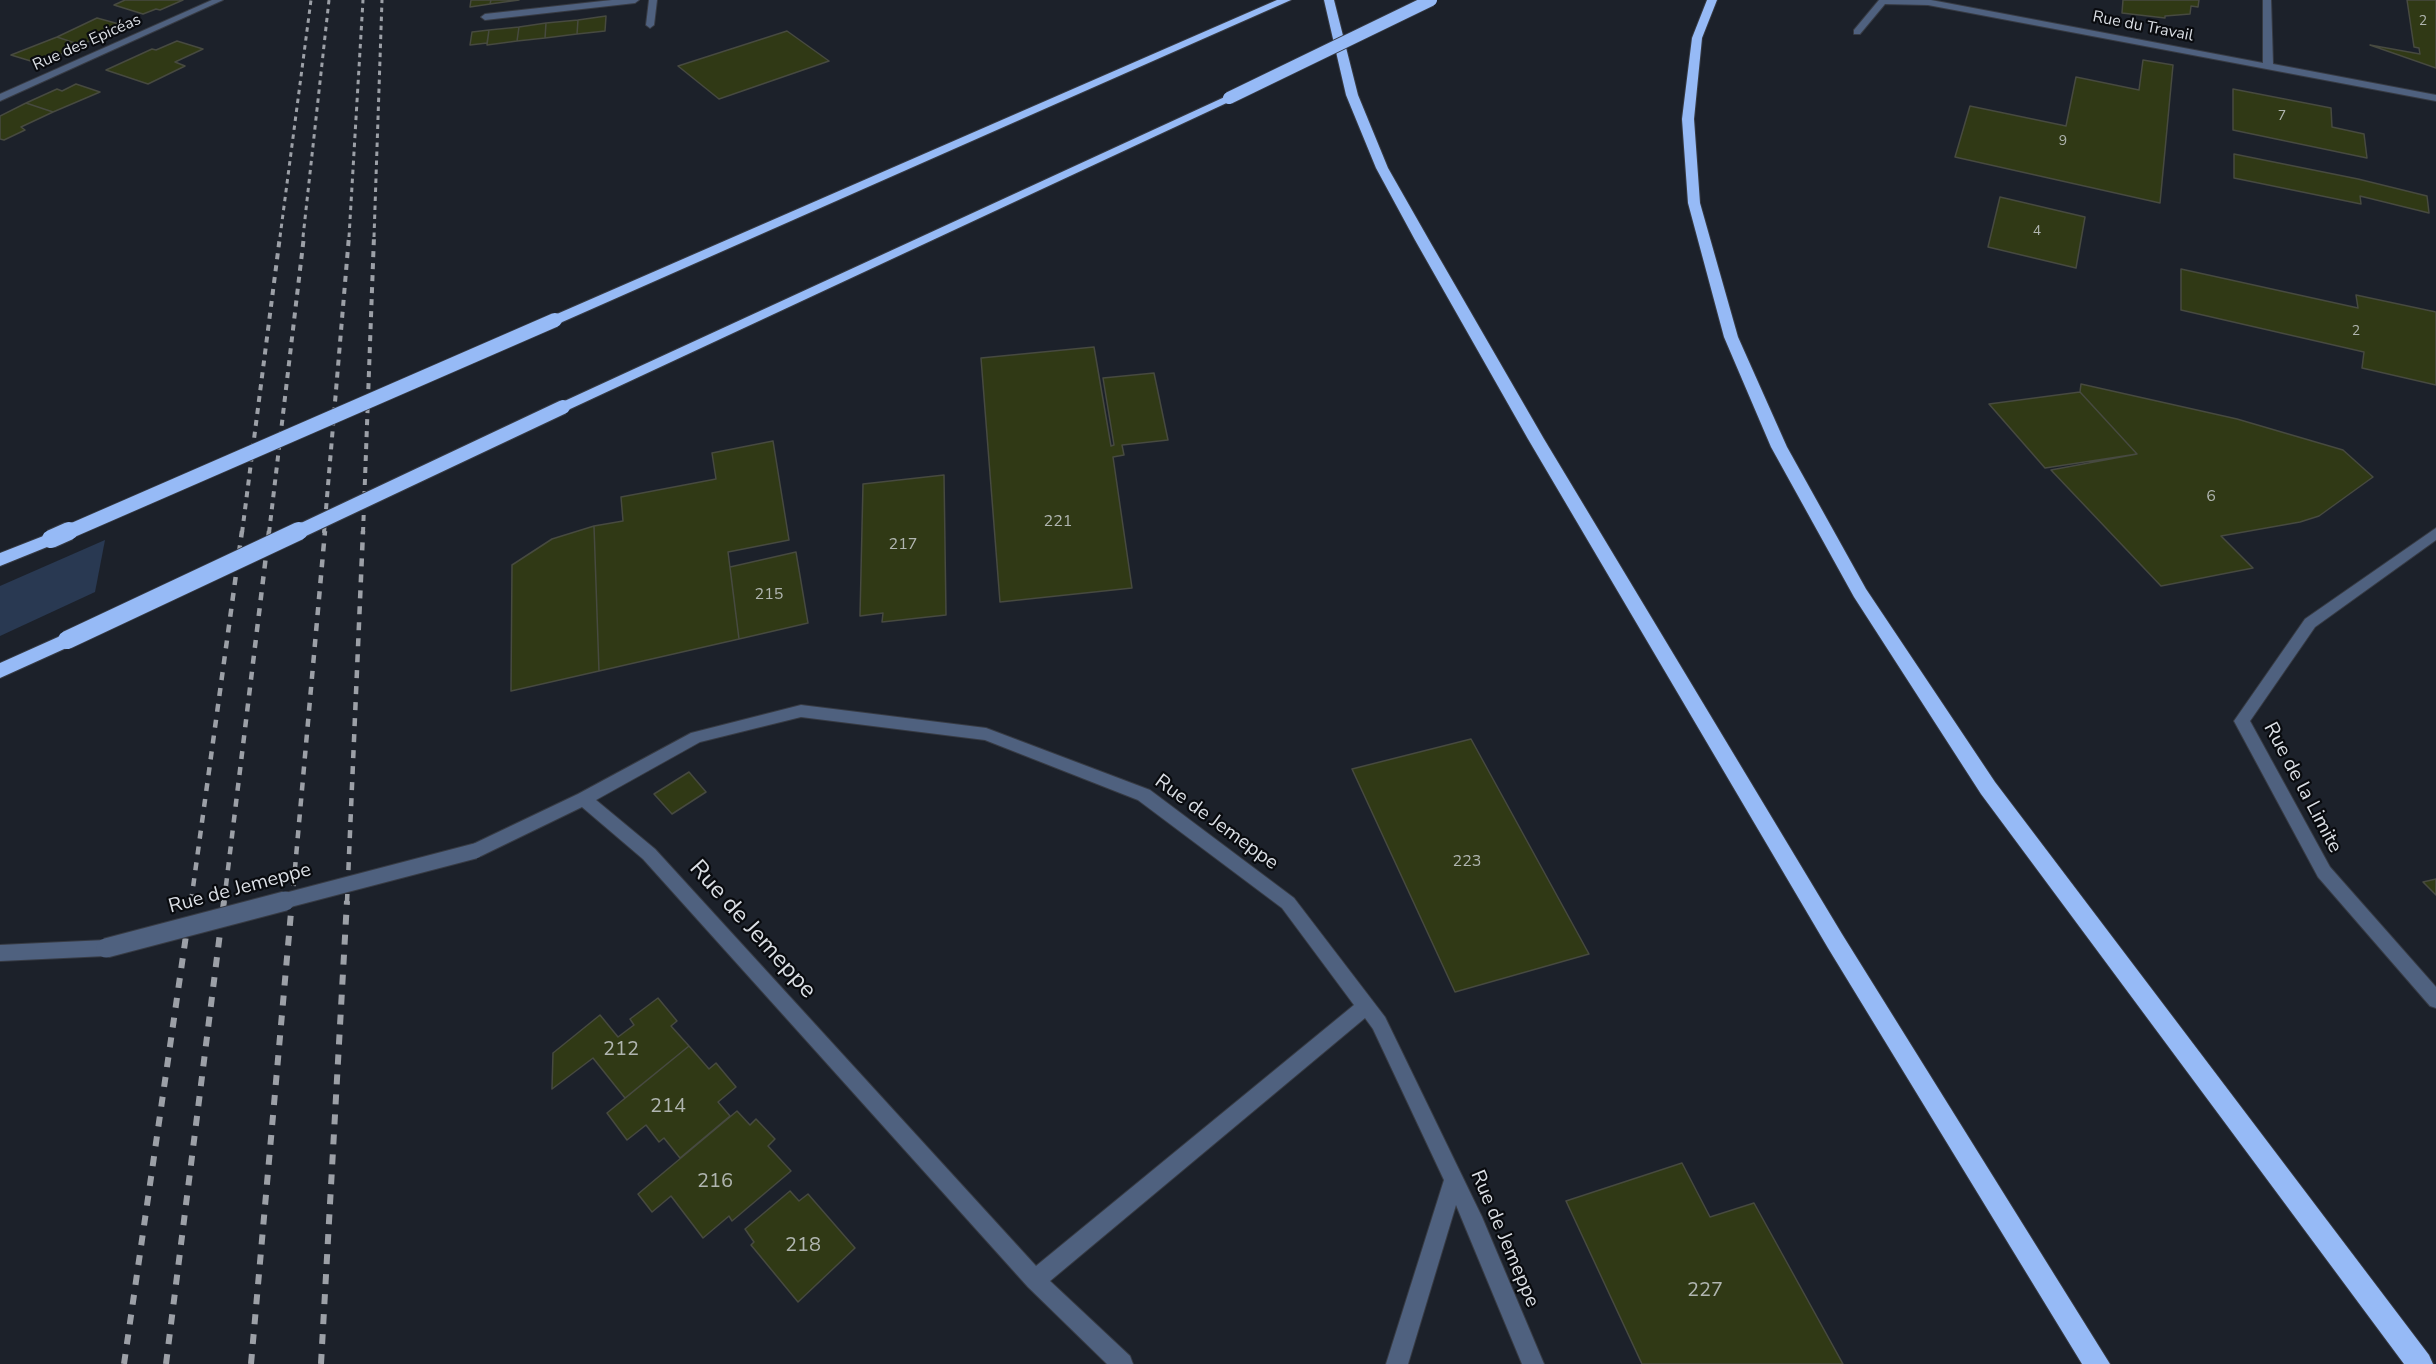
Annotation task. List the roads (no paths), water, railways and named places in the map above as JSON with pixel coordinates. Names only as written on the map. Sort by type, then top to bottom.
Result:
[{"type":"highway","points":[[0,560],[1286,0]]},
{"type":"highway","points":[[1329,0],[1352,95],[1382,168],[1422,240],[1530,429],[1835,941],[2097,1364]]},
{"type":"highway","points":[[0,671],[1229,98],[1431,0]]},
{"type":"highway","points":[[1712,0],[1697,38],[1688,119],[1694,203],[1731,337],[1779,447],[1860,593],[1988,788],[2420,1364]]},
{"type":"street","name":"Rue des Epicéas","points":[[0,98],[219,0]]},
{"type":"street","points":[[485,17],[635,0]]},
{"type":"street","points":[[650,25],[653,0]]},
{"type":"street","points":[[2267,0],[2268,66]]},
{"type":"street","name":"Rue du Travail","points":[[1857,32],[1883,1],[1928,2],[2436,98]]},
{"type":"street","name":"Rue de la Limite","points":[[2436,533],[2310,623],[2242,721],[2324,872],[2436,1000]]},
{"type":"street","name":"Rue de Jemeppe","points":[[0,953],[106,948],[475,851],[584,799],[696,737],[801,711],[986,734],[1144,795],[1288,903],[1378,1023],[1475,1224],[1533,1364]]},
{"type":"street","name":"Rue de Jemeppe","points":[[584,799],[649,854],[1035,1280],[1122,1364]]},
{"type":"street","points":[[1035,1280],[1366,1006]]},
{"type":"street","points":[[1397,1364],[1454,1179]]},
{"type":"railway","points":[[280,237],[311,0]]},
{"type":"railway","points":[[303,237],[329,0]]},
{"type":"railway","points":[[349,237],[363,0]]},
{"type":"railway","points":[[374,237],[382,0]]},
{"type":"railway","points":[[242,533],[280,236]]},
{"type":"railway","points":[[269,533],[304,236]]},
{"type":"railway","points":[[324,533],[349,236]]},
{"type":"railway","points":[[363,533],[374,236]]},
{"type":"railway","points":[[191,902],[242,531]]},
{"type":"railway","points":[[224,902],[269,531]]},
{"type":"railway","points":[[292,902],[325,531]]},
{"type":"railway","points":[[347,902],[363,531]]},
{"type":"railway","points":[[124,1364],[191,901]]},
{"type":"railway","points":[[166,1364],[224,901]]},
{"type":"railway","points":[[251,1364],[292,901]]},
{"type":"railway","points":[[321,1364],[347,901]]}]
